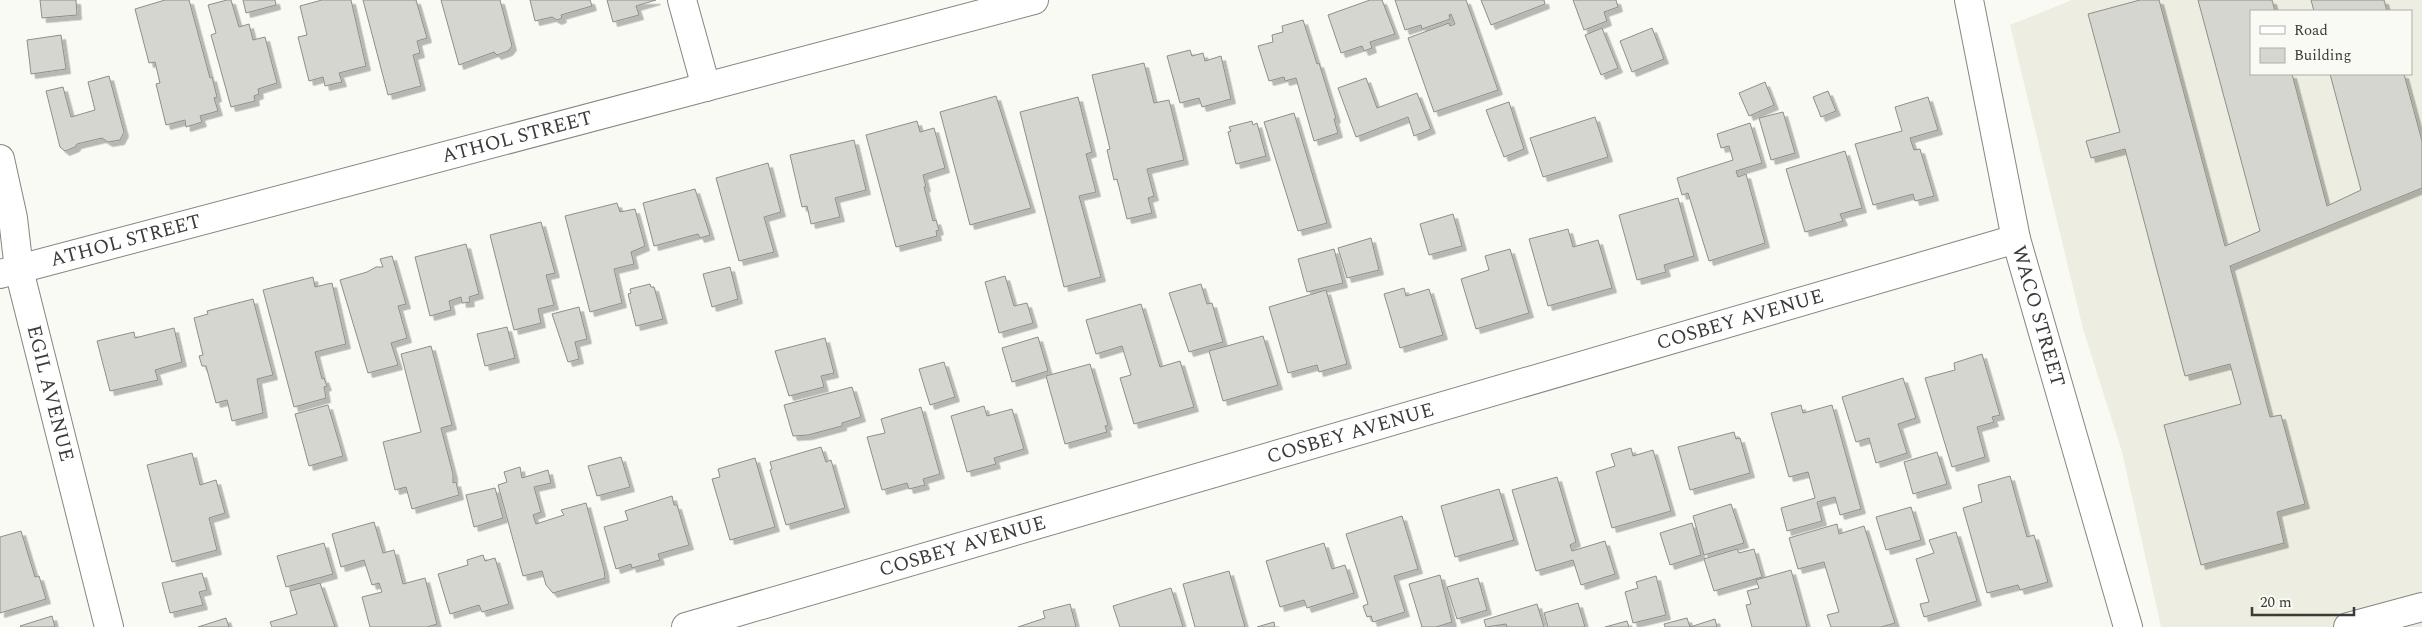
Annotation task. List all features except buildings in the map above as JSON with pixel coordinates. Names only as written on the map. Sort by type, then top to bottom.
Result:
[{"type":"street","points":[[682,0],[706,88]]},
{"type":"street","name":"ATHOL STREET","points":[[9,272],[1034,0]]},
{"type":"street","name":"WACO STREET","points":[[1969,0],[2016,239],[2128,627]]},
{"type":"street","name":"EGIL AVENUE","points":[[0,159],[13,218],[9,272],[109,627]]},
{"type":"street","name":"COSBEY AVENUE","points":[[686,627],[2016,239]]},
{"type":"street","points":[[2348,627],[2422,607]]},
{"type":"shaded area","points":[[2072,0],[2422,0],[2422,627],[2161,627],[2122,452],[2083,329],[2010,25]]}]
